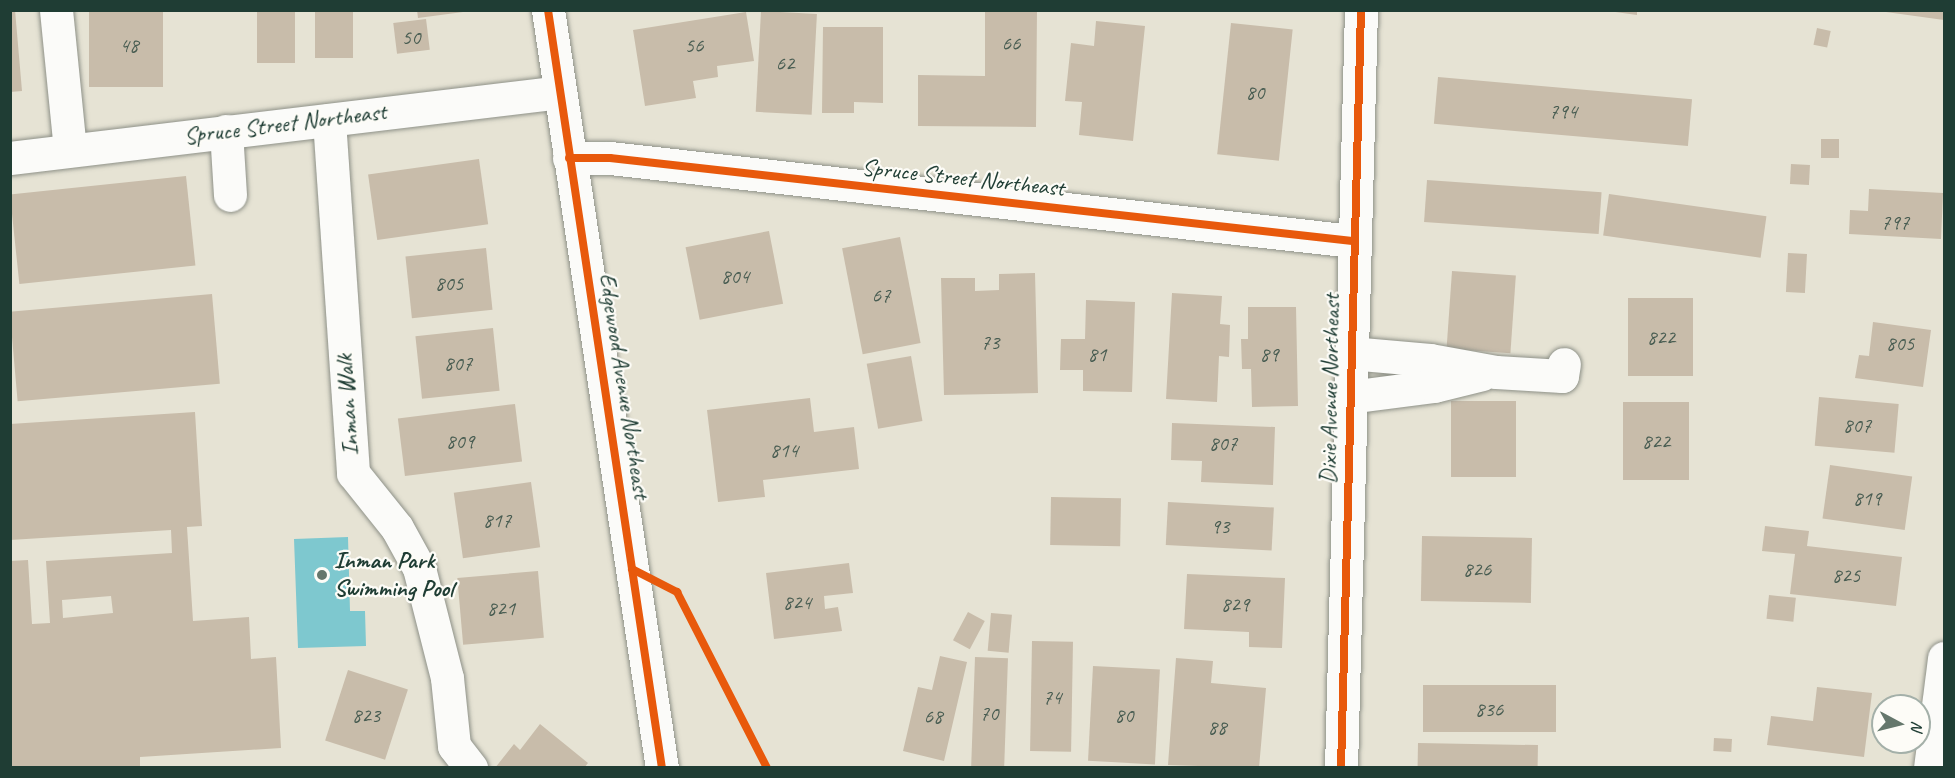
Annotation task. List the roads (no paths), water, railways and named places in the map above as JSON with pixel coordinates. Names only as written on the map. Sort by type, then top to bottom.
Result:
[{"type":"street","points":[[56,10],[70,150]]},
{"type":"street","name":"Edgewood Avenue Northeast","points":[[548,10],[662,768]]},
{"type":"street","name":"Dixie Avenue Northeast","points":[[1341,768],[1352,241],[1361,10]]},
{"type":"street","name":"Spruce Street Northeast","points":[[10,158],[560,92]]},
{"type":"street","name":"Inman Walk","points":[[328,120],[353,473],[397,528],[419,568],[447,678],[454,746],[471,768]]},
{"type":"street","points":[[226,131],[230,195]]},
{"type":"street","name":"Spruce Street Northeast","points":[[569,158],[610,158],[1352,241]]},
{"type":"street","points":[[1350,353],[1430,360],[1496,372],[1563,378]]},
{"type":"street","points":[[1349,396],[1434,386],[1496,372]]},
{"type":"street","points":[[1930,768],[1944,658]]},
{"type":"water","name":"Inman Park Swimming Pool","points":[[348,537],[350,611],[365,611],[366,646],[298,648],[294,539]]},
{"type":"place","name":"Inman Park Swimming Pool","points":[[322,575]]}]
